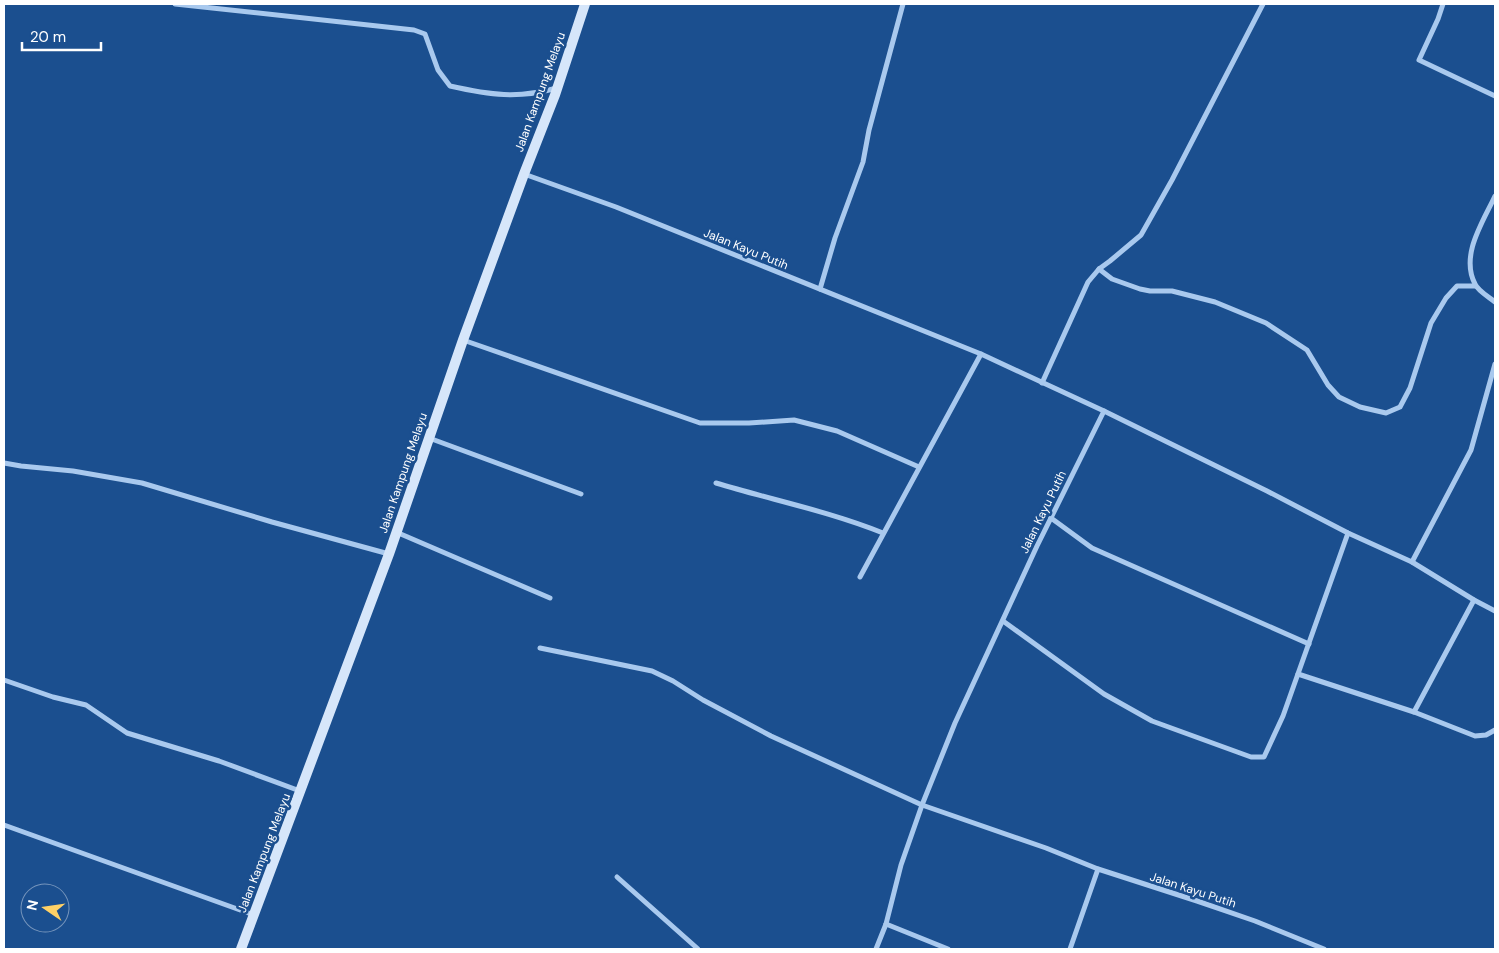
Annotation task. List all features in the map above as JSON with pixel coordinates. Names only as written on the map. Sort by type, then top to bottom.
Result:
[{"type":"main road","name":"Jalan Kampung Melayu","points":[[242,949],[388,554],[463,340],[556,92],[585,4]]},
{"type":"street","points":[[175,4],[414,30],[426,34],[438,70],[450,86],[494,94],[519,96],[556,92]]},
{"type":"street","points":[[820,289],[834,238],[863,162],[869,130],[903,4]]},
{"type":"street","points":[[1042,383],[1088,282],[1098,269],[1110,262],[1141,235],[1172,180],[1237,51],[1263,4]]},
{"type":"street","points":[[1443,4],[1419,60],[1495,96]]},
{"type":"street","name":"Jalan Kayu Putih","points":[[524,174],[616,207],[981,354],[1104,411],[1051,518],[955,723],[922,805],[1046,848],[1098,869],[1222,909],[1324,949]]},
{"type":"street","points":[[1495,196],[1472,246],[1470,270],[1475,286],[1495,302]]},
{"type":"street","points":[[1098,269],[1112,279],[1150,291],[1172,291],[1215,302],[1266,323],[1307,350],[1328,384],[1339,396],[1360,407],[1386,413],[1400,408],[1410,388],[1431,323],[1446,298],[1457,286],[1475,286]]},
{"type":"street","points":[[463,340],[700,422],[749,423],[794,420],[837,431],[919,466]]},
{"type":"street","points":[[860,577],[981,354]]},
{"type":"street","points":[[1412,562],[1471,450],[1495,364]]},
{"type":"street","points":[[1104,411],[1348,534],[1412,562],[1495,611]]},
{"type":"street","points":[[428,438],[581,494]]},
{"type":"street","points":[[4,463],[73,471],[142,483],[388,554]]},
{"type":"street","points":[[716,483],[820,511],[883,533]]},
{"type":"street","points":[[1051,518],[1092,548],[1309,644]]},
{"type":"street","points":[[395,532],[550,598]]},
{"type":"street","points":[[1003,622],[1104,694],[1152,721],[1251,757],[1264,757],[1283,716],[1348,534]]},
{"type":"street","points":[[1414,712],[1474,600]]},
{"type":"street","points":[[540,648],[652,671],[770,736],[922,805],[900,865],[886,924],[876,949]]},
{"type":"street","points":[[1298,674],[1414,712],[1475,736],[1486,735],[1495,730]]},
{"type":"street","points":[[4,680],[53,697],[86,705],[127,733],[219,761],[301,792]]},
{"type":"street","points":[[4,825],[254,916]]},
{"type":"street","points":[[1070,949],[1098,869]]},
{"type":"street","points":[[617,877],[698,949]]},
{"type":"street","points":[[886,924],[948,949]]}]
